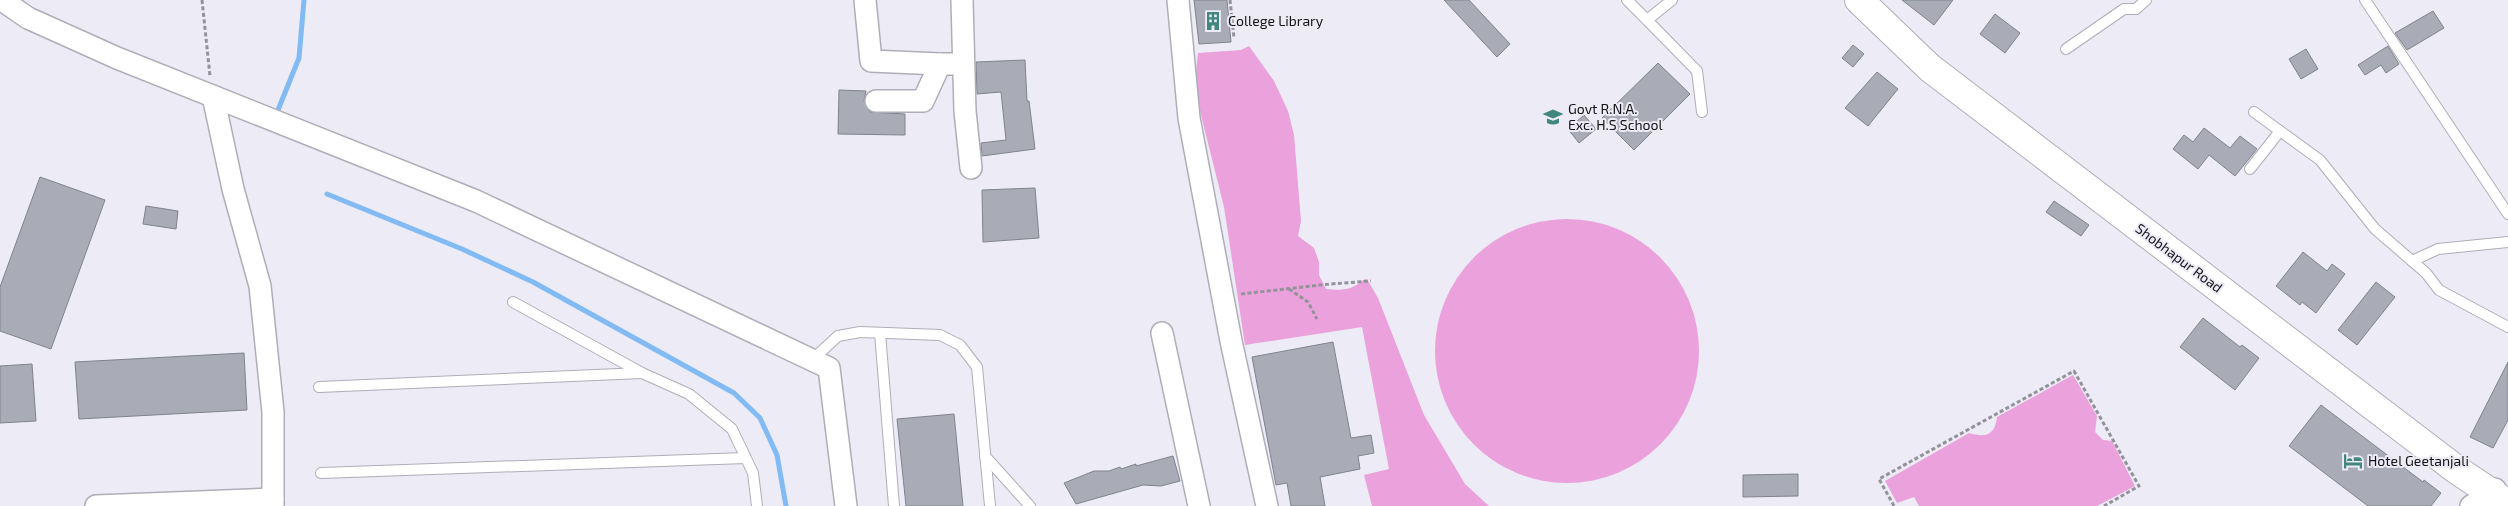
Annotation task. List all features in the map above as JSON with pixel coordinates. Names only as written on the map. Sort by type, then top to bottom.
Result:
[{"type":"main road","name":"Shobhapur Road","points":[[1859,0],[1930,68],[2495,498]]},
{"type":"main road","name":"Shobhapur Road","points":[[1870,0],[1936,64],[2495,498]]},
{"type":"street","points":[[2,0],[28,18],[108,54],[476,200],[829,368],[846,506]]},
{"type":"street","points":[[865,0],[871,62],[963,64]]},
{"type":"street","points":[[962,0],[963,64],[971,168]]},
{"type":"street","points":[[1178,0],[1189,118],[1223,296],[1267,506]]},
{"type":"street","points":[[876,101],[924,101],[940,64]]},
{"type":"street","points":[[96,506],[274,502],[274,412],[260,286],[233,189],[213,96]]},
{"type":"street","points":[[1162,333],[1199,506]]},
{"type":"lane","points":[[1626,0],[1697,71],[1702,112]]},
{"type":"lane","points":[[1647,20],[1672,0]]},
{"type":"lane","points":[[2066,49],[2124,9],[2136,10],[2146,0]]},
{"type":"lane","points":[[2365,0],[2508,214]]},
{"type":"lane","points":[[2254,112],[2320,160],[2375,229],[2412,261],[2439,290],[2508,327]]},
{"type":"lane","points":[[2250,169],[2280,131]]},
{"type":"lane","points":[[2412,261],[2438,249],[2508,242]]},
{"type":"lane","points":[[514,302],[642,373],[689,394],[732,429],[753,473],[757,506]]},
{"type":"lane","points":[[812,360],[838,336],[860,332],[940,335],[960,345],[977,367],[990,506]]},
{"type":"lane","points":[[880,333],[894,506]]},
{"type":"lane","points":[[319,387],[642,373]]},
{"type":"lane","points":[[985,456],[1030,506]]},
{"type":"lane","points":[[321,473],[745,458]]},
{"type":"path","points":[[202,0],[213,96]]},
{"type":"path","points":[[1230,0],[1234,38]]},
{"type":"path","points":[[1223,296],[1371,281]]},
{"type":"path","points":[[1288,289],[1308,302],[1317,318]]},
{"type":"path","points":[[1894,506],[1879,479],[2074,370],[2139,486],[2104,506]]},
{"type":"shaded area","points":[[1249,46],[1274,81],[1288,111],[1294,135],[1301,221],[1298,236],[1314,248],[1319,262],[1319,275],[1326,289],[1346,289],[1367,279],[1378,298],[1424,415],[1465,484],[1489,506],[1372,506],[1364,475],[1389,469],[1362,327],[1245,345],[1224,207],[1197,99],[1195,80],[1198,53],[1241,50]]},
{"type":"shaded area","points":[[1554,219],[1580,219],[1605,224],[1629,234],[1661,257],[1677,277],[1689,300],[1697,325],[1699,351],[1697,377],[1689,402],[1677,425],[1661,445],[1641,461],[1605,478],[1580,483],[1554,483],[1529,478],[1505,468],[1473,445],[1457,425],[1440,389],[1435,364],[1435,338],[1440,313],[1450,289],[1473,257],[1493,241],[1529,224]]},
{"type":"shaded area","points":[[2073,375],[2097,416],[2095,432],[2103,440],[2112,441],[2135,486],[2097,506],[1919,506],[1914,497],[1897,503],[1885,481],[1969,433],[1989,434],[1994,428],[1997,417]]},
{"type":"building","name":"College Library","points":[[1194,0],[1227,0],[1231,42],[1199,44]]},
{"type":"building","points":[[1444,0],[1469,0],[1510,44],[1497,57]]},
{"type":"building","points":[[1902,0],[1953,0],[1934,25]]},
{"type":"building","points":[[2433,11],[2444,28],[2407,50],[2395,33]]},
{"type":"building","points":[[1995,14],[2020,33],[2005,53],[1980,34]]},
{"type":"building","points":[[1853,45],[1864,54],[1853,67],[1842,58]]},
{"type":"building","points":[[2388,46],[2399,64],[2386,73],[2381,65],[2365,75],[2358,65]]},
{"type":"building","points":[[2306,49],[2318,69],[2301,79],[2289,59]]},
{"type":"building","points":[[1025,60],[1027,101],[1029,101],[1035,149],[982,156],[981,143],[1006,140],[1001,92],[977,94],[976,62]]},
{"type":"building","points":[[1658,63],[1690,94],[1634,150],[1602,118]]},
{"type":"building","points":[[1877,72],[1898,89],[1868,126],[1845,108]]},
{"type":"building","points":[[839,90],[866,91],[864,101],[870,112],[905,114],[905,135],[838,134]]},
{"type":"building","points":[[1584,115],[1596,129],[1579,143],[1568,129]]},
{"type":"building","points":[[2204,128],[2230,148],[2240,136],[2257,149],[2235,176],[2209,155],[2198,169],[2173,149],[2184,135],[2193,142]]},
{"type":"building","points":[[40,177],[105,200],[51,349],[0,331],[0,287]]},
{"type":"building","points":[[1035,188],[1039,238],[983,242],[982,190]]},
{"type":"building","points":[[2054,201],[2089,225],[2081,236],[2046,212]]},
{"type":"building","points":[[146,206],[178,211],[176,229],[143,224]]},
{"type":"building","points":[[2303,252],[2327,271],[2332,264],[2345,274],[2316,313],[2302,302],[2300,305],[2276,286]]},
{"type":"building","points":[[2376,282],[2395,297],[2357,345],[2338,330]]},
{"type":"building","points":[[2203,318],[2240,347],[2242,345],[2259,358],[2235,390],[2180,347]]},
{"type":"building","points":[[1333,342],[1351,438],[1371,435],[1374,453],[1358,456],[1360,469],[1320,477],[1325,506],[1291,506],[1287,483],[1276,485],[1252,357]]},
{"type":"building","points":[[244,353],[247,410],[79,419],[75,362]]},
{"type":"building","points":[[2508,362],[2508,420],[2493,448],[2470,437]]},
{"type":"building","points":[[32,364],[36,421],[0,423],[0,366]]},
{"type":"building","name":"Hotel Geetanjali","points":[[2321,405],[2423,482],[2424,480],[2441,493],[2431,506],[2368,506],[2289,446]]},
{"type":"building","points":[[954,414],[963,506],[906,506],[897,419]]},
{"type":"building","points":[[1173,456],[1180,481],[1161,486],[1143,485],[1076,504],[1064,483],[1094,471],[1109,471],[1120,467],[1121,469]]},
{"type":"building","points":[[1798,474],[1798,496],[1743,497],[1743,475]]},
{"type":"waterway","points":[[278,110],[299,58],[304,0]]},
{"type":"waterway","points":[[327,194],[462,249],[533,282],[734,393],[760,418],[777,455],[786,506]]},
{"type":"place","name":"College Library","points":[[1213,21]]},
{"type":"place","name":"Govt R.N.A. Exc. H.S School","points":[[1553,117]]},
{"type":"place","name":"Hotel Geetanjali","points":[[2353,461]]}]
